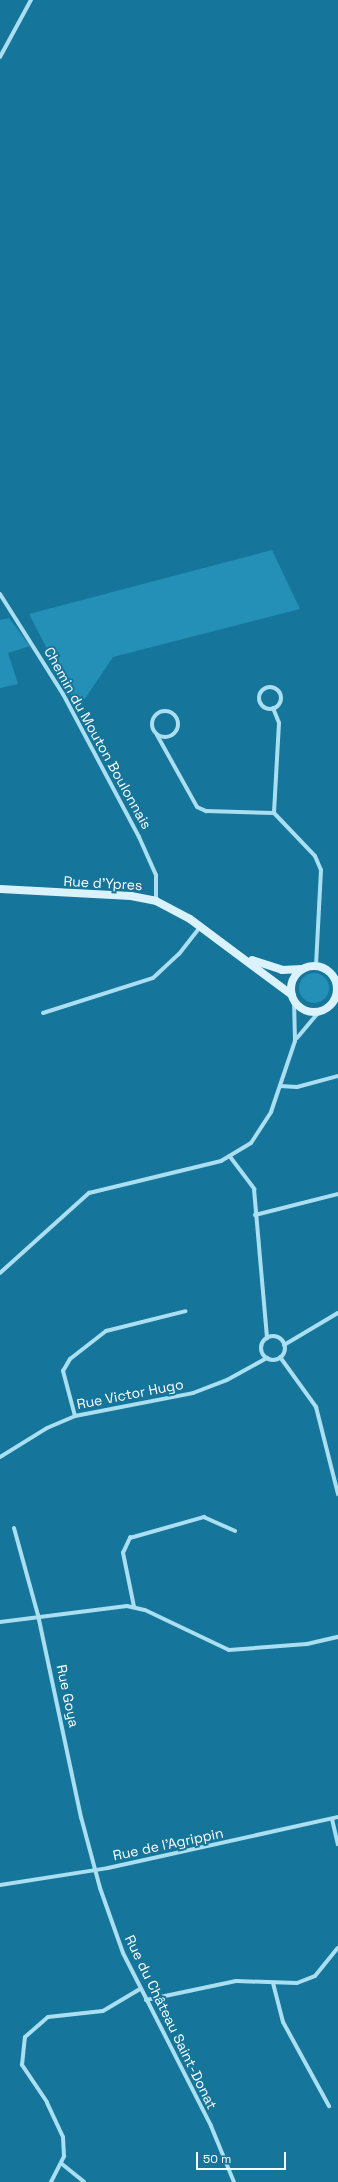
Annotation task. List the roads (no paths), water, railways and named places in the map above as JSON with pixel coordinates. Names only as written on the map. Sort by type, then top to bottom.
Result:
[{"type":"main road","name":"Rue d'Ypres","points":[[0,889],[131,896],[156,901],[200,927],[237,953],[293,998]]},
{"type":"main road","name":"Rue d'Ypres","points":[[237,953],[272,968],[290,971],[305,968]]},
{"type":"main road","points":[[331,1004],[337,990],[334,975],[316,966],[305,968],[293,981],[293,998],[304,1010],[319,1012],[331,1004],[338,998]]},
{"type":"street","points":[[0,57],[31,0]]},
{"type":"street","name":"Chemin du Mouton Boulonnais","points":[[0,594],[43,660],[140,837],[156,875],[156,901]]},
{"type":"street","points":[[273,708],[280,701],[280,694],[276,689],[266,687],[260,692],[260,703],[273,708],[279,723],[274,813]]},
{"type":"street","points":[[157,735],[165,738],[174,734],[178,727],[174,715],[166,711],[155,716],[152,724],[157,735],[197,807],[206,811],[274,813],[315,856],[321,870],[316,966]]},
{"type":"street","points":[[43,1013],[153,978],[179,954],[200,927]]},
{"type":"street","points":[[0,1273],[89,1193],[231,1158],[251,1143],[263,1128],[280,1086],[294,1041],[293,998]]},
{"type":"street","points":[[294,1041],[319,1012]]},
{"type":"street","points":[[280,1086],[297,1087],[338,1076]]},
{"type":"street","points":[[231,1158],[253,1185],[267,1338],[261,1349],[267,1358]]},
{"type":"street","points":[[255,1215],[338,1194]]},
{"type":"street","points":[[75,1416],[63,1370],[70,1359],[106,1331],[186,1311]]},
{"type":"street","points":[[338,1313],[284,1345],[280,1357],[316,1407],[338,1494]]},
{"type":"street","points":[[267,1338],[278,1338],[284,1345]]},
{"type":"street","name":"Rue Victor Hugo","points":[[0,1457],[47,1428],[75,1416],[193,1393],[227,1380],[267,1358],[280,1357]]},
{"type":"street","points":[[134,1607],[123,1553],[130,1538],[204,1517],[235,1531]]},
{"type":"street","name":"Rue Goya","points":[[14,1528],[38,1615],[95,1870]]},
{"type":"street","points":[[0,1622],[38,1615],[134,1607],[229,1650],[319,1642],[338,1637]]},
{"type":"street","name":"Rue de l'Agrippin","points":[[0,1884],[95,1870],[338,1817]]},
{"type":"street","points":[[332,1819],[338,1844]]},
{"type":"street","name":"Rue du Château Saint-Donat","points":[[95,1870],[117,1938],[140,1989],[201,2106],[234,2182]]},
{"type":"street","points":[[146,2000],[236,1981],[273,1982],[307,1980],[338,1948]]},
{"type":"street","points":[[273,1982],[283,2022],[329,2106]]},
{"type":"street","points":[[51,2182],[62,2164],[64,2148],[60,2128],[22,2065],[25,2037],[48,2017],[103,2011],[140,1989]]},
{"type":"street","points":[[62,2164],[84,2182]]}]
